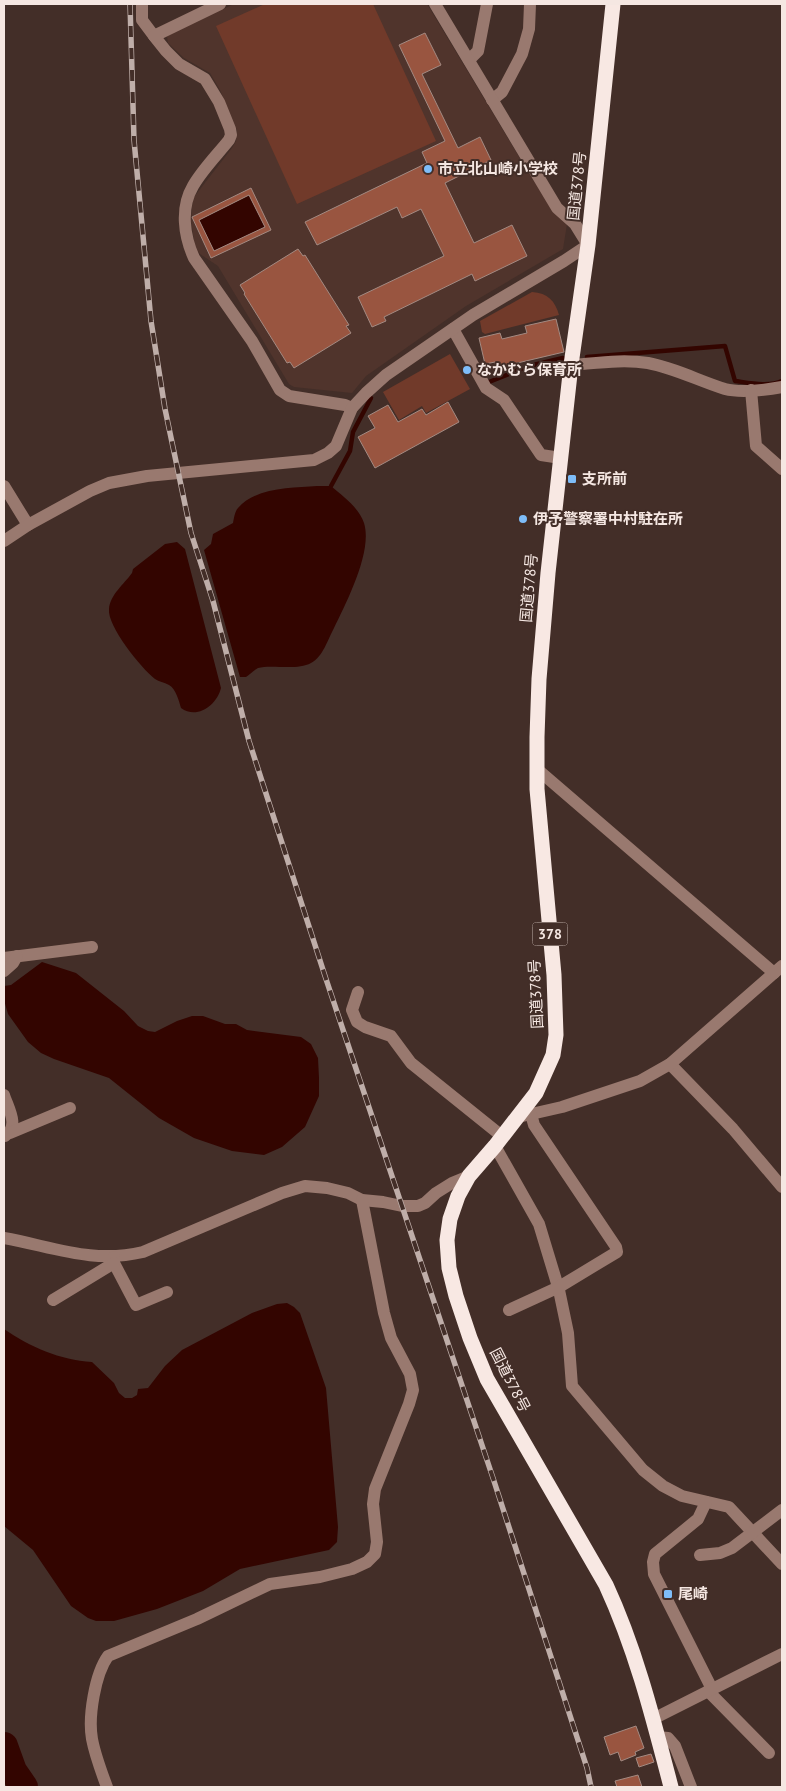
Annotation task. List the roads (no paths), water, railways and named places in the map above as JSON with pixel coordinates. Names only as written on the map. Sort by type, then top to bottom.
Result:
[{"type":"highway","name":"国道378号","points":[[613,4],[588,245],[571,365],[548,573],[539,680],[537,769],[542,848],[554,975],[556,1035],[552,1055],[525,1115],[499,1141],[469,1176],[458,1196],[447,1240],[450,1268],[470,1338],[487,1379],[606,1585],[631,1645],[671,1787]]},
{"type":"street","points":[[142,4],[142,20],[166,51],[179,64],[205,79],[219,102],[230,129],[229,140],[193,186],[186,203],[185,224],[189,246],[194,258],[252,341],[280,390],[289,396],[345,405],[352,408]]},
{"type":"street","points":[[154,36],[220,4]]},
{"type":"street","points":[[4,542],[28,525],[108,483],[127,479],[314,460],[328,453],[336,446],[352,408],[386,376],[473,315],[588,245],[576,224],[557,208],[435,4]]},
{"type":"street","points":[[469,60],[478,51],[487,4]]},
{"type":"street","points":[[492,100],[502,92],[522,54],[529,29],[530,4]]},
{"type":"street","points":[[453,329],[486,388],[504,400],[541,454],[561,458]]},
{"type":"street","points":[[571,365],[624,362],[648,363],[672,369],[727,389],[751,390],[782,387]]},
{"type":"street","points":[[751,390],[756,446],[782,469]]},
{"type":"street","points":[[4,486],[28,525]]},
{"type":"street","points":[[509,1310],[558,1287],[617,1252],[616,1247],[534,1125],[525,1115],[562,1107],[640,1081],[670,1064],[778,970],[537,769]]},
{"type":"street","points":[[4,958],[92,947]]},
{"type":"street","points":[[4,970],[13,963],[17,956]]},
{"type":"street","points":[[358,992],[352,1010],[357,1022],[365,1027],[391,1036],[411,1062],[499,1141],[539,1224],[558,1287],[568,1333],[572,1386],[643,1470],[663,1486],[682,1496],[730,1507],[782,1564]]},
{"type":"street","points":[[670,1064],[733,1129],[782,1187]]},
{"type":"street","points":[[4,1095],[13,1121],[7,1135]]},
{"type":"street","points":[[7,1135],[70,1108]]},
{"type":"street","points":[[52,1300],[114,1260],[143,1252],[282,1193],[305,1186],[327,1188],[348,1193],[362,1200],[402,1206],[418,1206],[426,1203],[436,1193],[452,1183],[469,1176]]},
{"type":"street","points":[[107,1787],[94,1747],[91,1725],[98,1680],[102,1665],[108,1656],[197,1619],[270,1584],[320,1577],[352,1569],[367,1562],[375,1554],[377,1542],[373,1504],[375,1489],[413,1390],[410,1374],[391,1338],[384,1313],[362,1200]]},
{"type":"street","points":[[4,1238],[114,1260]]},
{"type":"street","points":[[114,1260],[136,1305],[167,1292]]},
{"type":"street","points":[[706,1502],[698,1519],[655,1554],[653,1562],[654,1574],[710,1690],[769,1753]]},
{"type":"street","points":[[700,1556],[720,1553],[732,1548],[782,1510]]},
{"type":"street","points":[[653,1719],[782,1654]]},
{"type":"street","points":[[658,1737],[668,1738],[675,1746],[691,1787]]},
{"type":"waterway","points":[[587,357],[725,346],[735,381],[765,384],[782,381]]},
{"type":"waterway","points":[[489,382],[529,366],[563,358]]},
{"type":"waterway","points":[[331,486],[350,451],[353,432],[371,398]]},
{"type":"waterway","points":[[4,1746],[13,1771],[24,1787]]},
{"type":"railway","points":[[130,4],[134,140],[151,321],[165,409],[191,533],[213,601],[249,741],[326,979],[493,1478],[587,1768],[591,1787]]},
{"type":"place","name":"市立北山崎小学校","points":[[428,169]]},
{"type":"place","name":"なかむら保育所","points":[[467,370]]},
{"type":"place","name":"支所前","points":[[572,479]]},
{"type":"place","name":"伊予警察署中村駐在所","points":[[523,519]]},
{"type":"place","name":"尾崎","points":[[668,1594]]}]
